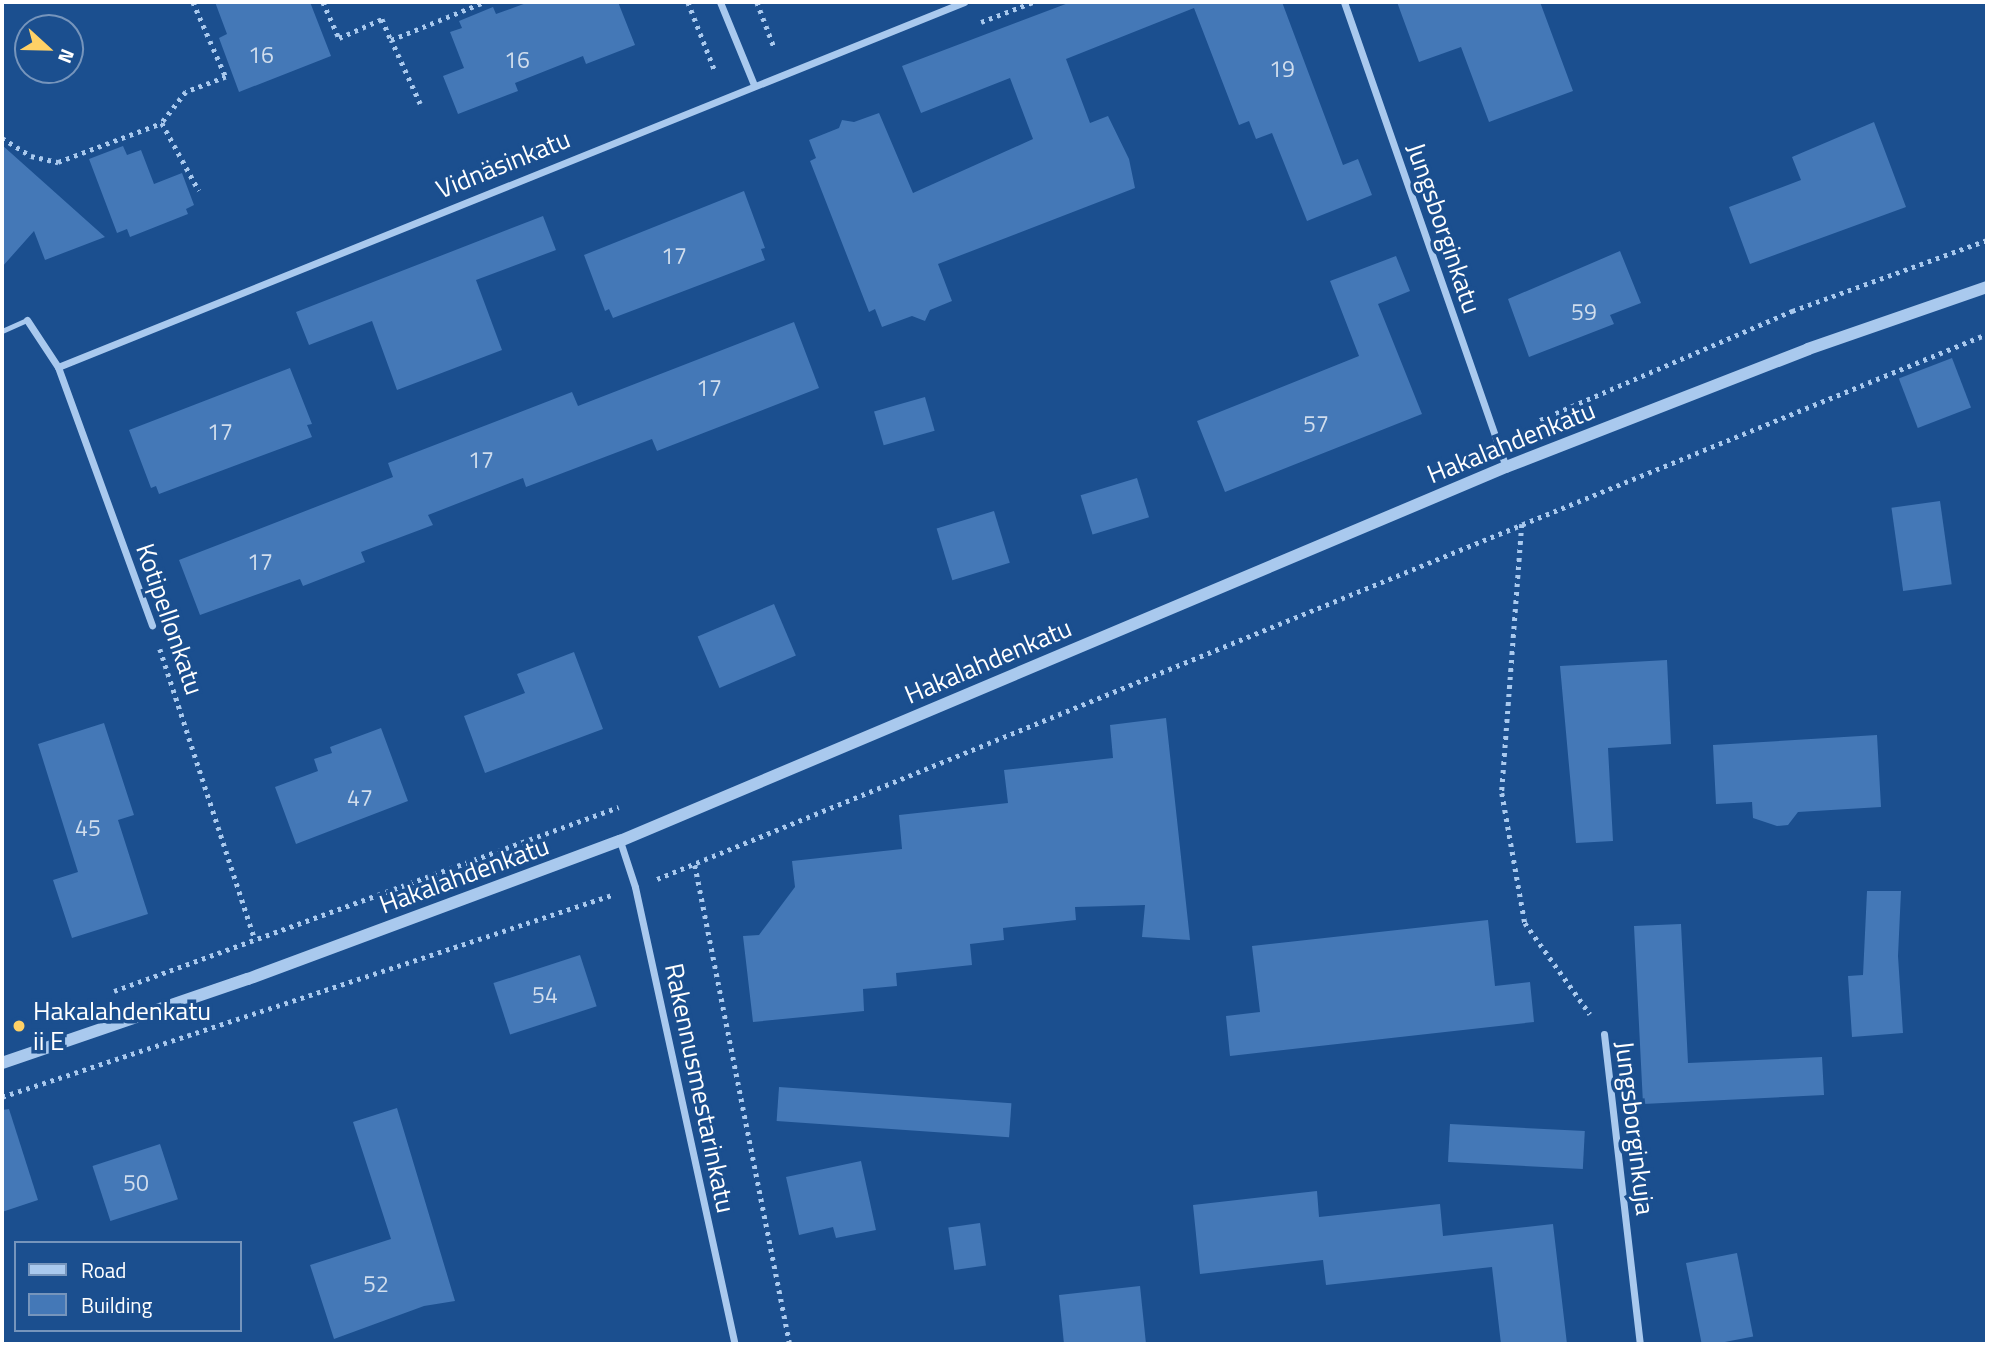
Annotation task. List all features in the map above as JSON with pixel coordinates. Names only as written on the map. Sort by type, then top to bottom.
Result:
[{"type":"street","points":[[720,2],[754,85]]},
{"type":"street","name":"Vidnäsinkatu","points":[[58,367],[964,2]]},
{"type":"street","name":"Jungsborginkatu","points":[[1344,2],[1506,467]]},
{"type":"street","name":"Hakalahdenkatu","points":[[2,1063],[248,979],[620,841],[1506,467],[1808,349],[1987,287]]},
{"type":"street","name":"Kotipellonkatu","points":[[27,320],[58,367],[152,625]]},
{"type":"street","name":"Rakennusmestarinkatu","points":[[620,841],[635,887],[735,1344]]},
{"type":"street","name":"Jungsborginkuja","points":[[1604,1034],[1640,1344]]},
{"type":"lane","points":[[2,331],[27,320]]},
{"type":"path","points":[[2,138],[31,156],[58,162],[162,123],[186,92],[226,77],[193,2]]},
{"type":"path","points":[[323,2],[340,38],[382,19],[419,104]]},
{"type":"path","points":[[391,40],[484,2]]},
{"type":"path","points":[[688,2],[715,71]]},
{"type":"path","points":[[757,2],[774,47]]},
{"type":"path","points":[[162,123],[199,191]]},
{"type":"path","points":[[1495,439],[1792,311],[1987,240]]},
{"type":"path","points":[[2,1097],[695,865],[1987,334]]},
{"type":"path","name":"Jungsborginkuja","points":[[1522,524],[1502,793],[1525,923],[1604,1034]]},
{"type":"path","name":"Kotipellonkatu","points":[[152,625],[255,940]]},
{"type":"path","points":[[111,992],[621,806]]},
{"type":"path","points":[[695,865],[790,1344]]},
{"type":"building","points":[[215,2],[310,2],[331,56],[239,92],[219,38],[227,34]]},
{"type":"building","points":[[529,2],[618,2],[635,45],[586,64],[583,56],[515,83],[518,91],[458,114],[443,76],[464,68],[450,32],[462,28],[459,21],[493,7],[496,14]]},
{"type":"building","points":[[1071,2],[1282,2],[1343,165],[1358,159],[1372,195],[1307,221],[1272,133],[1256,139],[1249,121],[1239,125],[1194,8],[1066,59],[1090,123],[1108,116],[1129,159],[1135,188],[938,264],[952,301],[930,310],[925,321],[912,316],[882,327],[875,309],[869,312],[810,161],[816,158],[809,140],[839,128],[842,120],[854,122],[879,113],[913,193],[1033,139],[1010,78],[921,113],[902,66]]},
{"type":"building","points":[[1397,2],[1540,2],[1573,91],[1489,122],[1461,47],[1419,62]]},
{"type":"building","points":[[1874,122],[1906,207],[1750,264],[1729,207],[1801,180],[1792,157]]},
{"type":"building","points":[[2,145],[105,237],[45,260],[34,231],[2,267]]},
{"type":"building","points":[[123,146],[127,155],[141,150],[154,184],[182,173],[194,205],[186,209],[188,214],[130,237],[127,229],[117,233],[89,159]]},
{"type":"building","points":[[744,191],[765,248],[761,249],[765,260],[613,318],[609,309],[605,311],[584,255]]},
{"type":"building","points":[[543,216],[556,250],[476,280],[502,350],[397,390],[372,321],[309,345],[296,312]]},
{"type":"building","points":[[1620,251],[1641,303],[1610,315],[1614,324],[1529,357],[1508,299]]},
{"type":"building","points":[[1396,256],[1410,291],[1378,304],[1422,414],[1225,492],[1197,421],[1359,356],[1330,281]]},
{"type":"building","points":[[794,322],[819,388],[657,451],[652,439],[526,487],[523,478],[428,515],[433,525],[361,552],[365,562],[303,586],[300,579],[200,615],[179,560],[393,477],[388,463],[572,392],[578,406]]},
{"type":"building","points":[[1952,358],[1971,407],[1918,428],[1899,378]]},
{"type":"building","points":[[290,368],[312,424],[307,425],[312,437],[159,494],[156,486],[151,488],[129,430]]},
{"type":"building","points":[[925,397],[935,431],[884,445],[874,412]]},
{"type":"building","points":[[1137,478],[1149,517],[1093,534],[1081,495]]},
{"type":"building","points":[[1940,501],[1952,584],[1903,591],[1891,508]]},
{"type":"building","points":[[994,511],[1010,563],[952,580],[937,529]]},
{"type":"building","points":[[774,604],[796,656],[719,688],[698,636]]},
{"type":"building","points":[[574,652],[603,729],[485,773],[464,716],[525,693],[517,674]]},
{"type":"building","points":[[1667,660],[1671,744],[1608,748],[1613,841],[1576,843],[1560,666]]},
{"type":"building","points":[[1166,718],[1190,940],[1142,937],[1145,905],[1075,907],[1076,920],[1003,928],[1004,940],[970,944],[972,965],[896,973],[897,986],[863,989],[864,1011],[753,1022],[743,936],[759,935],[795,887],[792,861],[902,849],[899,815],[1008,803],[1004,770],[1113,758],[1110,725]]},
{"type":"building","points":[[104,723],[134,815],[118,820],[148,914],[72,938],[53,880],[78,872],[38,744]]},
{"type":"building","points":[[381,728],[408,801],[296,844],[275,787],[318,771],[314,759],[332,753],[330,747]]},
{"type":"building","points":[[1877,735],[1881,807],[1798,812],[1788,825],[1777,826],[1753,818],[1752,802],[1716,804],[1713,745]]},
{"type":"building","points":[[1867,891],[1901,891],[1898,956],[1903,1033],[1852,1037],[1848,976],[1863,975]]},
{"type":"building","points":[[1488,920],[1495,986],[1530,982],[1534,1022],[1230,1056],[1226,1016],[1260,1012],[1252,946]]},
{"type":"building","points":[[1681,924],[1688,1063],[1822,1057],[1824,1095],[1643,1104],[1634,926]]},
{"type":"building","points":[[580,955],[597,1006],[510,1034],[493,983]]},
{"type":"building","points":[[779,1087],[1011,1103],[1009,1137],[777,1121]]},
{"type":"building","points":[[397,1108],[455,1301],[424,1306],[334,1339],[310,1265],[391,1239],[353,1122]]},
{"type":"building","points":[[9,1109],[38,1200],[2,1212],[2,1110]]},
{"type":"building","points":[[1450,1124],[1585,1131],[1583,1169],[1448,1162]]},
{"type":"building","points":[[160,1144],[178,1199],[110,1221],[92,1166]]},
{"type":"building","points":[[861,1161],[876,1230],[836,1238],[833,1227],[799,1235],[786,1177]]},
{"type":"building","points":[[1317,1191],[1319,1217],[1440,1204],[1443,1236],[1553,1224],[1567,1344],[1501,1344],[1492,1267],[1326,1285],[1323,1260],[1200,1274],[1193,1205]]},
{"type":"building","points":[[980,1223],[986,1266],[954,1270],[948,1227]]},
{"type":"building","points":[[1737,1253],[1753,1336],[1702,1344],[1686,1263]]},
{"type":"building","points":[[1140,1286],[1146,1344],[1064,1344],[1059,1295]]},
{"type":"place","name":"Hakalahdenkatu ii E","points":[[19,1026]]}]
